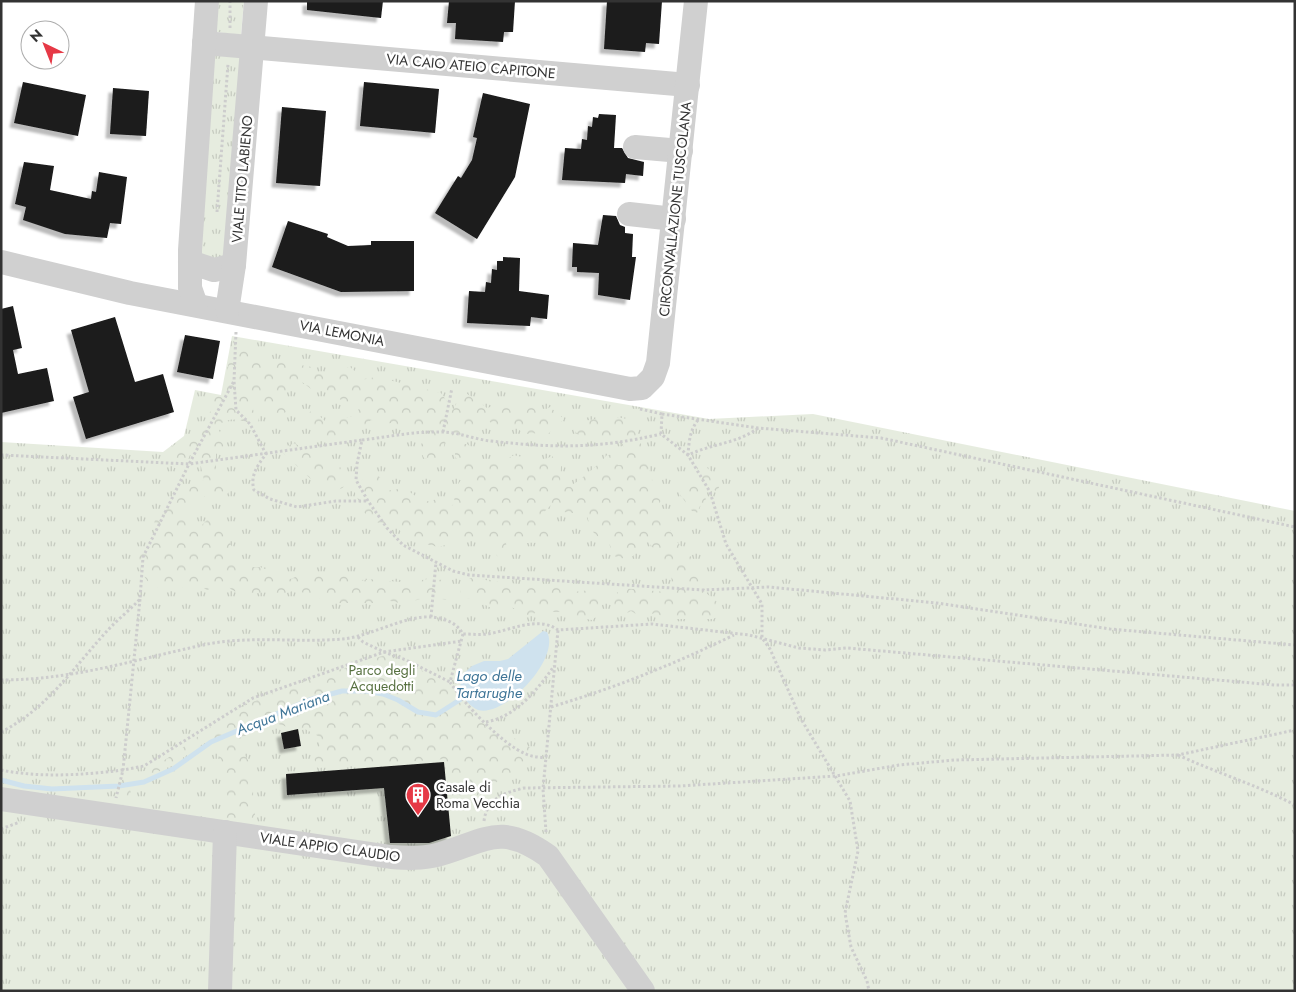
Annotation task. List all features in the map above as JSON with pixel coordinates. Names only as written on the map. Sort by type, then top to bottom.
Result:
[{"type":"street","points":[[193,297],[190,262],[192,190],[207,1]]},
{"type":"street","name":"VIALE TITO LABIENO","points":[[227,311],[234,265],[256,1]]},
{"type":"street","name":"CIRCONVALLAZIONE TUSCOLANA","points":[[620,387],[642,388],[648,384],[655,372],[674,219],[696,1]]},
{"type":"street","points":[[204,43],[253,46]]},
{"type":"street","name":"VIA CAIO ATEIO CAPITONE","points":[[253,46],[688,86]]},
{"type":"street","points":[[635,147],[681,150]]},
{"type":"street","points":[[629,214],[674,219]]},
{"type":"street","name":"VIA LEMONIA","points":[[1,262],[64,276],[122,276],[193,297],[227,311],[620,387]]},
{"type":"street","points":[[190,262],[214,270],[234,265]]},
{"type":"street","name":"VIALE APPIO CLAUDIO","points":[[1,799],[411,858],[436,855],[486,836],[512,837],[534,846],[548,856],[643,991]]},
{"type":"street","points":[[220,991],[224,832]]},
{"type":"path","points":[[216,221],[229,44],[230,1]]},
{"type":"path","points":[[227,311],[236,326],[234,381],[236,410],[250,424],[266,454]]},
{"type":"path","points":[[119,791],[128,728],[132,663],[143,557],[189,464],[234,381]]},
{"type":"path","points":[[443,432],[452,388]]},
{"type":"path","points":[[656,412],[758,428],[881,438],[1295,527]]},
{"type":"path","points":[[661,434],[662,414]]},
{"type":"path","points":[[688,455],[689,438],[698,420]]},
{"type":"path","points":[[688,455],[706,446],[748,436],[758,428]]},
{"type":"path","points":[[1,455],[189,464],[362,440],[443,432],[474,440],[538,446],[582,447],[618,444],[661,434]]},
{"type":"path","points":[[661,434],[688,455],[710,492],[726,544],[762,604],[762,638],[770,649],[801,719],[850,801],[858,851],[845,914],[851,947],[867,981],[869,991]]},
{"type":"path","points":[[362,440],[356,480],[387,528],[403,545],[453,570],[469,575],[703,590],[769,587],[937,603],[1110,629],[1295,645]]},
{"type":"path","points":[[266,454],[257,466],[251,481],[254,490],[270,499],[297,507],[336,501],[368,501]]},
{"type":"path","points":[[431,617],[436,562]]},
{"type":"path","points":[[1,732],[32,711],[70,676],[107,630],[140,599]]},
{"type":"path","points":[[1,680],[36,680],[70,676],[223,642],[358,637],[416,619],[431,617],[452,622],[459,626],[463,634],[450,682]]},
{"type":"path","points":[[463,634],[486,634],[534,624],[552,625],[558,630],[652,624],[762,638],[799,648],[825,650],[847,648],[1275,685],[1295,685]]},
{"type":"path","points":[[548,856],[543,789],[558,630]]},
{"type":"path","points":[[551,707],[623,685],[682,661],[736,635]]},
{"type":"path","points":[[358,637],[363,642],[406,660],[450,682],[465,702],[485,722],[526,754],[545,758]]},
{"type":"path","points":[[1,770],[19,774],[84,774],[144,766],[253,698],[384,652],[462,641]]},
{"type":"path","points":[[485,722],[496,720],[528,698],[542,684],[555,664]]},
{"type":"path","points":[[486,836],[484,823],[486,809],[502,794],[524,788],[680,786],[836,776],[899,765],[955,760],[1178,755],[1295,730]]},
{"type":"path","points":[[1178,755],[1239,779],[1295,805]]},
{"type":"green space","points":[[215,1],[244,1],[241,35],[216,32]]},
{"type":"green space","points":[[214,55],[240,57],[226,257],[199,261]]},
{"type":"green space","name":"Parco degli Acquedotti","points":[[232,336],[709,419],[813,414],[1295,511],[1295,991],[1,991],[1,442],[163,452],[184,436],[195,390],[221,395]]},
{"type":"green space","points":[[233,341],[251,346],[265,359],[312,367],[317,374],[350,367],[364,379],[377,377],[441,393],[453,410],[463,391],[487,408],[501,404],[523,403],[543,412],[550,407],[564,419],[546,436],[539,433],[525,434],[512,425],[499,428],[487,420],[481,430],[462,433],[458,437],[446,437],[442,455],[433,461],[424,458],[419,448],[423,441],[432,438],[431,431],[403,429],[394,422],[384,425],[371,420],[361,429],[353,426],[336,436],[325,436],[306,427],[308,415],[312,409],[327,423],[352,416],[360,408],[358,404],[352,404],[337,398],[320,384],[311,389],[302,382],[290,391],[279,394],[286,404],[287,411],[279,418],[268,412],[262,401],[254,402],[253,410],[259,417],[258,423],[229,420],[217,426],[226,445],[223,450],[216,452],[216,472],[226,479],[231,488],[226,496],[217,499],[206,495],[194,504],[187,515],[186,525],[192,529],[199,528],[209,518],[218,521],[219,528],[227,532],[231,546],[242,567],[260,567],[291,579],[309,573],[328,576],[341,574],[353,582],[372,579],[379,585],[388,581],[416,583],[427,579],[444,580],[449,589],[449,597],[446,600],[430,596],[404,604],[386,600],[373,603],[333,603],[295,590],[278,596],[267,592],[253,594],[233,591],[224,583],[207,590],[198,585],[183,588],[176,584],[162,588],[155,587],[150,584],[143,574],[137,553],[155,540],[154,522],[163,506],[173,498],[174,487],[195,486],[204,480],[198,453],[190,455],[185,467],[179,470],[173,467],[170,448],[184,438],[192,441],[212,409],[209,401],[210,394],[222,396]]},
{"type":"green space","points":[[610,416],[639,421],[637,436],[646,454],[650,475],[661,499],[657,513],[667,524],[677,542],[694,560],[706,593],[722,606],[723,614],[713,619],[668,619],[655,613],[641,617],[631,611],[621,616],[611,603],[621,588],[666,592],[671,584],[672,573],[647,540],[641,543],[634,555],[630,557],[622,558],[612,555],[609,542],[598,537],[592,530],[586,510],[582,509],[573,513],[564,512],[559,502],[553,503],[545,511],[554,540],[549,543],[525,543],[510,539],[506,543],[508,555],[503,558],[497,556],[486,534],[438,547],[410,540],[393,524],[372,522],[364,512],[355,493],[365,477],[375,473],[384,481],[386,491],[404,488],[424,502],[438,499],[450,507],[454,504],[455,489],[461,480],[462,469],[455,456],[455,448],[461,444],[467,444],[472,448],[471,458],[500,465],[503,465],[512,456],[537,461],[552,456],[561,466],[560,485],[569,487],[600,463],[607,455],[610,455],[618,465],[622,465],[628,451],[617,440],[598,441],[586,439],[576,433],[573,427],[579,422]]},
{"type":"green space","points":[[295,443],[320,460],[350,474],[346,485],[330,492],[320,482],[314,482],[283,453],[287,446]]},
{"type":"green space","points":[[698,467],[706,467],[711,471],[719,488],[716,491],[709,487],[705,490],[706,504],[700,506],[697,513],[692,511],[679,493]]},
{"type":"green space","points":[[470,578],[548,588],[561,585],[573,592],[598,591],[602,603],[598,614],[592,620],[565,615],[561,612],[539,612],[528,615],[511,607],[489,607],[475,599],[467,599],[461,594],[460,588]]},
{"type":"green space","points":[[385,655],[417,668],[437,679],[463,701],[466,700],[499,730],[527,745],[534,751],[527,765],[519,771],[505,775],[484,795],[473,802],[459,805],[450,803],[445,759],[318,768],[313,756],[320,747],[318,736],[303,728],[290,728],[270,721],[238,740],[238,745],[250,763],[252,780],[255,815],[246,828],[228,826],[220,817],[227,797],[228,780],[223,764],[213,746],[204,743],[171,765],[135,781],[130,790],[138,811],[126,808],[121,798],[125,778],[140,773],[169,758],[221,719],[270,694]]},
{"type":"water","name":"Lago delle Tartarughe","points":[[543,631],[547,632],[549,643],[546,656],[528,684],[515,696],[502,705],[489,710],[475,709],[465,699],[459,691],[463,674],[472,666],[484,661],[508,659]]},
{"type":"building","points":[[307,1],[383,1],[381,18],[307,10]]},
{"type":"building","points":[[449,1],[515,1],[513,32],[504,32],[503,42],[455,39],[456,23],[447,23]]},
{"type":"building","points":[[607,1],[662,1],[659,44],[646,43],[645,52],[604,49]]},
{"type":"building","points":[[23,82],[86,95],[78,136],[14,123]]},
{"type":"building","points":[[364,82],[439,89],[435,133],[360,126]]},
{"type":"building","points":[[113,88],[149,91],[146,136],[110,134]]},
{"type":"building","points":[[483,93],[530,104],[515,177],[477,239],[435,213],[458,176],[461,178],[472,160],[477,138],[473,137]]},
{"type":"building","points":[[282,107],[326,111],[320,186],[276,183]]},
{"type":"building","points":[[599,114],[616,115],[614,148],[622,148],[628,158],[644,162],[643,176],[626,174],[625,183],[562,180],[565,148],[581,149],[582,139],[587,140],[588,126],[592,127],[593,117],[598,118]]},
{"type":"building","points":[[24,162],[54,166],[50,190],[91,199],[92,191],[96,192],[99,172],[127,177],[121,224],[110,223],[107,238],[65,234],[23,220],[26,207],[15,204]]},
{"type":"building","points":[[603,215],[616,216],[620,225],[625,227],[625,233],[633,234],[632,257],[636,257],[630,300],[598,295],[599,273],[577,272],[577,267],[572,267],[573,243],[598,245]]},
{"type":"building","points":[[288,221],[328,234],[327,237],[348,246],[371,245],[371,241],[414,241],[414,291],[341,292],[272,267]]},
{"type":"building","points":[[503,257],[520,258],[519,291],[549,295],[547,319],[531,317],[530,326],[467,323],[469,291],[485,292],[486,282],[491,283],[492,269],[497,270],[497,261],[503,261]]},
{"type":"building","points":[[13,306],[22,348],[13,350],[18,374],[47,368],[54,401],[1,413],[1,309]]},
{"type":"building","points":[[115,317],[135,382],[163,374],[174,412],[86,439],[73,397],[89,392],[71,330]]},
{"type":"building","points":[[185,335],[220,341],[213,379],[177,372]]},
{"type":"building","points":[[298,729],[301,746],[284,749],[281,733]]},
{"type":"building","name":"Casale di Roma Vecchia","points":[[444,762],[451,836],[429,843],[390,843],[384,788],[287,795],[286,774]]},
{"type":"waterway","name":"Acqua Mariana","points":[[1,780],[24,786],[52,789],[119,786],[144,782],[173,769],[211,742],[309,700],[342,691],[366,691],[383,694],[398,700],[418,712],[436,715],[469,694]]},
{"type":"place","name":"Casale di Roma Vecchia","points":[[418,816]]}]
